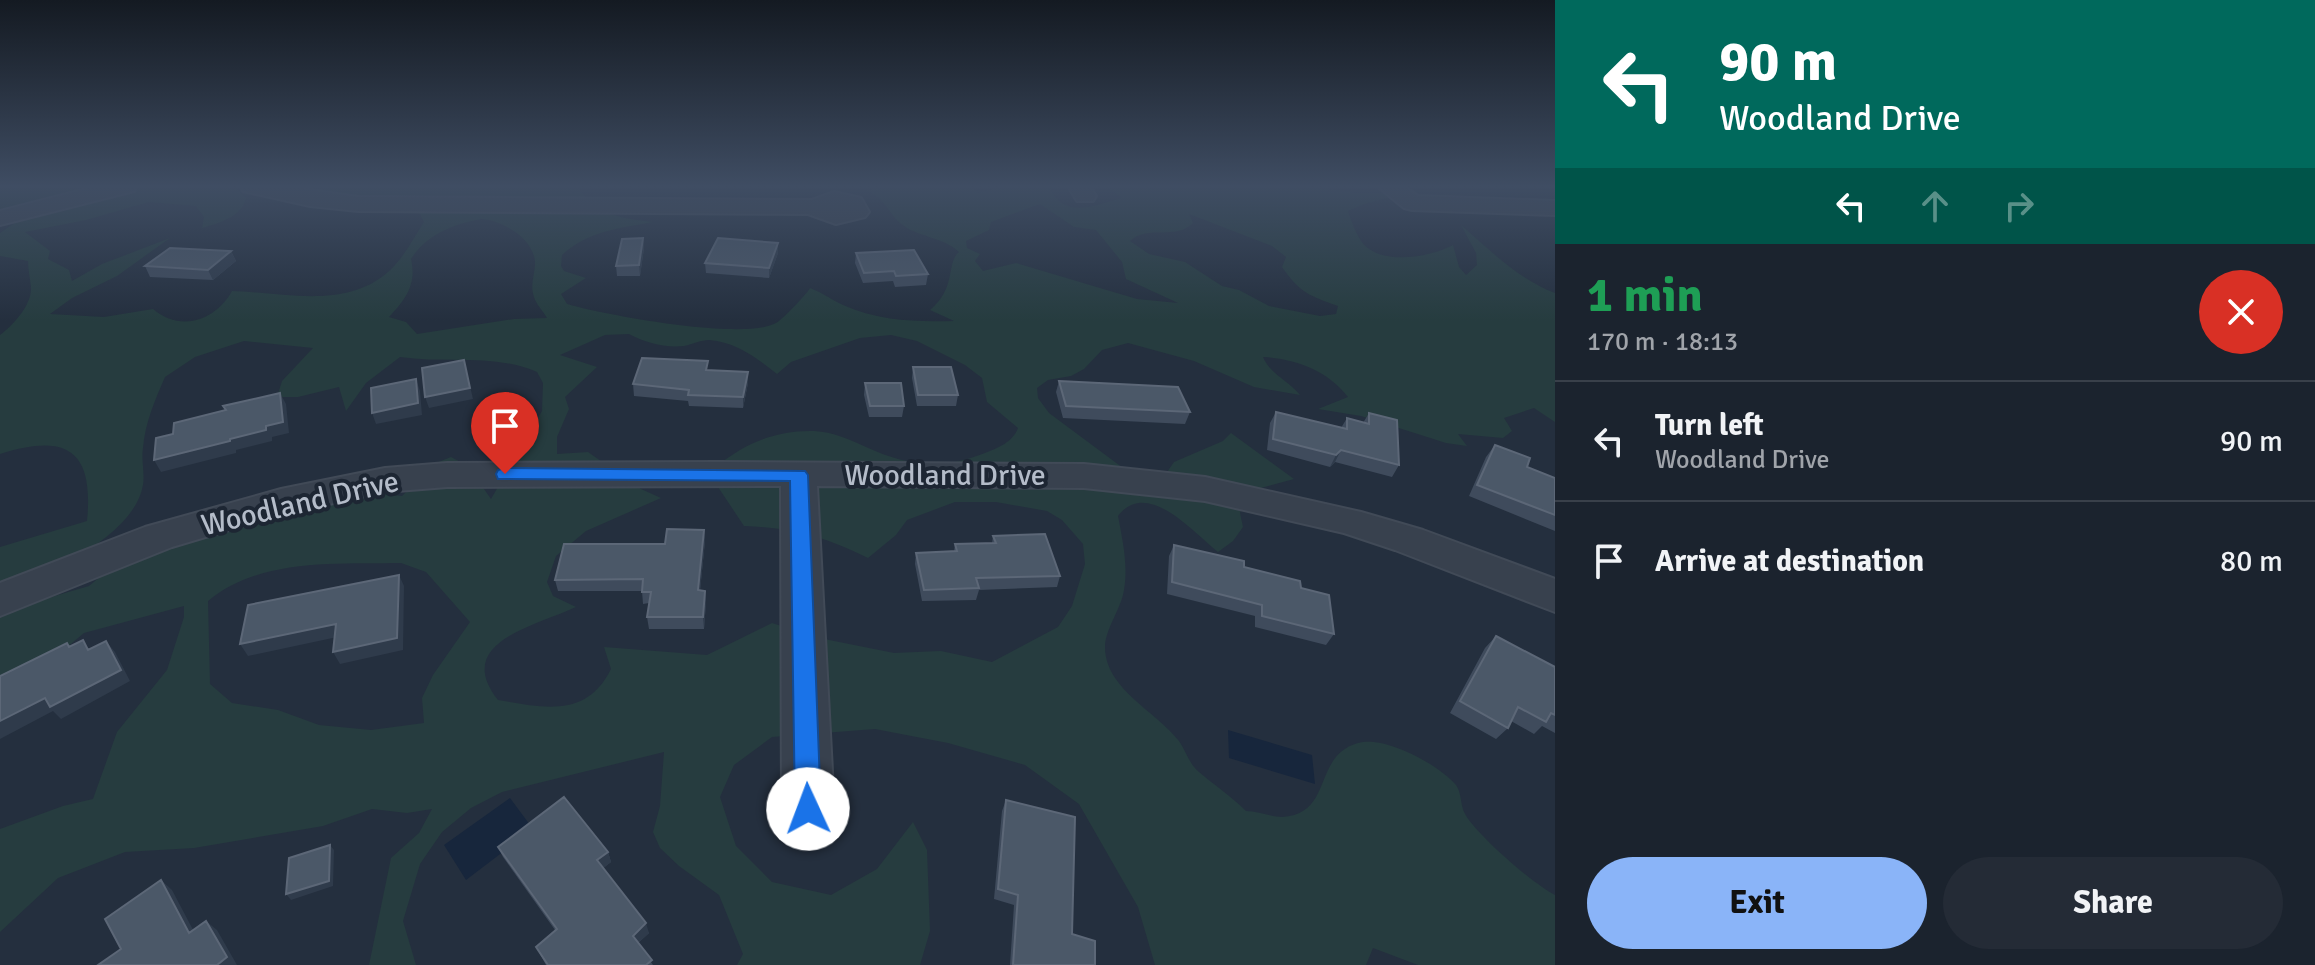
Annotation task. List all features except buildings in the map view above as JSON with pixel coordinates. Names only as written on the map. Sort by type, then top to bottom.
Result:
[{"type":"street","name":"Woodland Drive","points":[[0,600],[159,537],[281,502],[385,480],[447,475],[1084,476],[1205,489],[1348,521],[1409,540],[1555,596]]},
{"type":"street","points":[[799,475],[808,809]]},
{"type":"green space","points":[[30,231],[25,232],[50,251],[48,259],[69,270],[72,281],[102,264],[170,238],[117,276],[72,298],[50,314],[104,317],[153,309],[175,320],[186,321],[207,316],[232,291],[313,296],[353,291],[371,284],[388,272],[418,231],[444,231],[425,243],[411,259],[411,284],[389,317],[406,322],[417,334],[514,319],[547,318],[534,297],[534,256],[514,231],[610,231],[583,241],[562,255],[564,271],[586,278],[561,294],[567,304],[641,320],[735,329],[759,328],[776,323],[810,288],[843,305],[870,314],[912,321],[954,321],[930,310],[948,285],[955,256],[959,252],[945,243],[912,231],[987,231],[966,241],[967,248],[980,254],[975,261],[983,271],[1016,263],[1137,299],[1178,303],[1126,279],[1122,262],[1097,231],[1178,231],[1145,234],[1130,241],[1149,254],[1185,262],[1222,286],[1239,290],[1269,306],[1320,316],[1336,314],[1338,306],[1313,296],[1294,283],[1282,267],[1286,257],[1272,246],[1233,231],[1356,231],[1369,249],[1392,257],[1419,256],[1453,245],[1459,267],[1466,275],[1477,265],[1476,253],[1464,231],[1468,231],[1517,272],[1555,293],[1555,422],[1534,408],[1504,418],[1512,431],[1503,438],[1458,434],[1467,446],[1446,443],[1361,416],[1318,409],[1348,397],[1320,373],[1298,363],[1263,357],[1270,368],[1300,395],[1254,387],[1194,361],[1128,343],[1102,350],[1084,369],[1071,376],[1048,380],[1037,388],[1038,398],[1049,413],[1154,491],[1174,462],[1223,441],[1231,433],[1294,479],[1246,492],[1240,513],[1243,527],[1233,541],[1218,552],[1170,512],[1156,505],[1142,503],[1130,506],[1118,516],[1125,575],[1123,595],[1105,647],[1113,675],[1179,741],[1196,769],[1246,811],[1282,817],[1298,813],[1317,796],[1334,760],[1358,743],[1382,743],[1425,761],[1456,785],[1465,814],[1481,834],[1520,870],[1555,895],[1555,965],[1418,965],[1373,948],[1366,965],[1155,965],[1138,907],[1079,804],[1025,765],[948,743],[875,729],[772,737],[734,765],[720,797],[736,846],[772,882],[831,895],[877,869],[913,822],[927,850],[930,931],[920,965],[737,965],[743,954],[719,895],[660,848],[653,832],[660,806],[664,752],[502,792],[471,808],[442,832],[420,864],[403,921],[416,965],[369,965],[391,858],[419,833],[432,809],[407,813],[372,809],[323,826],[194,848],[125,852],[58,878],[0,932],[0,829],[63,806],[93,799],[117,732],[167,670],[184,617],[184,606],[84,633],[60,653],[0,680],[0,612],[89,586],[112,567],[155,546],[365,492],[402,496],[436,463],[451,457],[468,466],[491,499],[542,411],[543,383],[537,372],[504,363],[400,357],[366,383],[346,411],[339,387],[298,397],[277,397],[282,381],[313,348],[244,341],[195,357],[165,377],[146,430],[143,485],[136,504],[123,522],[105,538],[62,566],[0,596],[0,547],[87,521],[88,497],[86,478],[80,463],[71,453],[59,447],[23,448],[0,454],[0,335],[25,307],[31,287],[28,261],[0,256],[0,233]],"holes":[[[629,334],[670,346],[719,341],[737,347],[777,374],[791,362],[860,338],[891,335],[917,341],[965,365],[982,378],[987,402],[1018,428],[1009,441],[995,449],[954,462],[925,464],[896,458],[828,433],[800,431],[750,445],[717,466],[718,487],[744,526],[808,534],[868,558],[896,535],[907,520],[955,502],[996,502],[1047,511],[1062,520],[1083,544],[1085,564],[1072,606],[1058,627],[992,662],[941,651],[894,653],[819,638],[772,623],[707,655],[604,647],[611,669],[601,685],[590,696],[563,706],[498,700],[487,680],[485,664],[492,650],[522,629],[576,607],[553,596],[547,582],[556,556],[586,531],[661,498],[641,489],[588,452],[557,454],[557,437],[569,409],[565,397],[597,367],[560,355],[605,335]],[[401,563],[426,572],[470,622],[433,675],[422,698],[424,723],[371,730],[319,725],[278,710],[232,703],[210,684],[208,601],[228,587],[251,577],[300,566]]]},
{"type":"water","points":[[1228,730],[1312,755],[1315,784],[1229,758]]},
{"type":"water","points":[[510,798],[533,829],[466,880],[444,845]]},
{"type":"route","points":[[505,474],[799,475],[808,809]]}]
